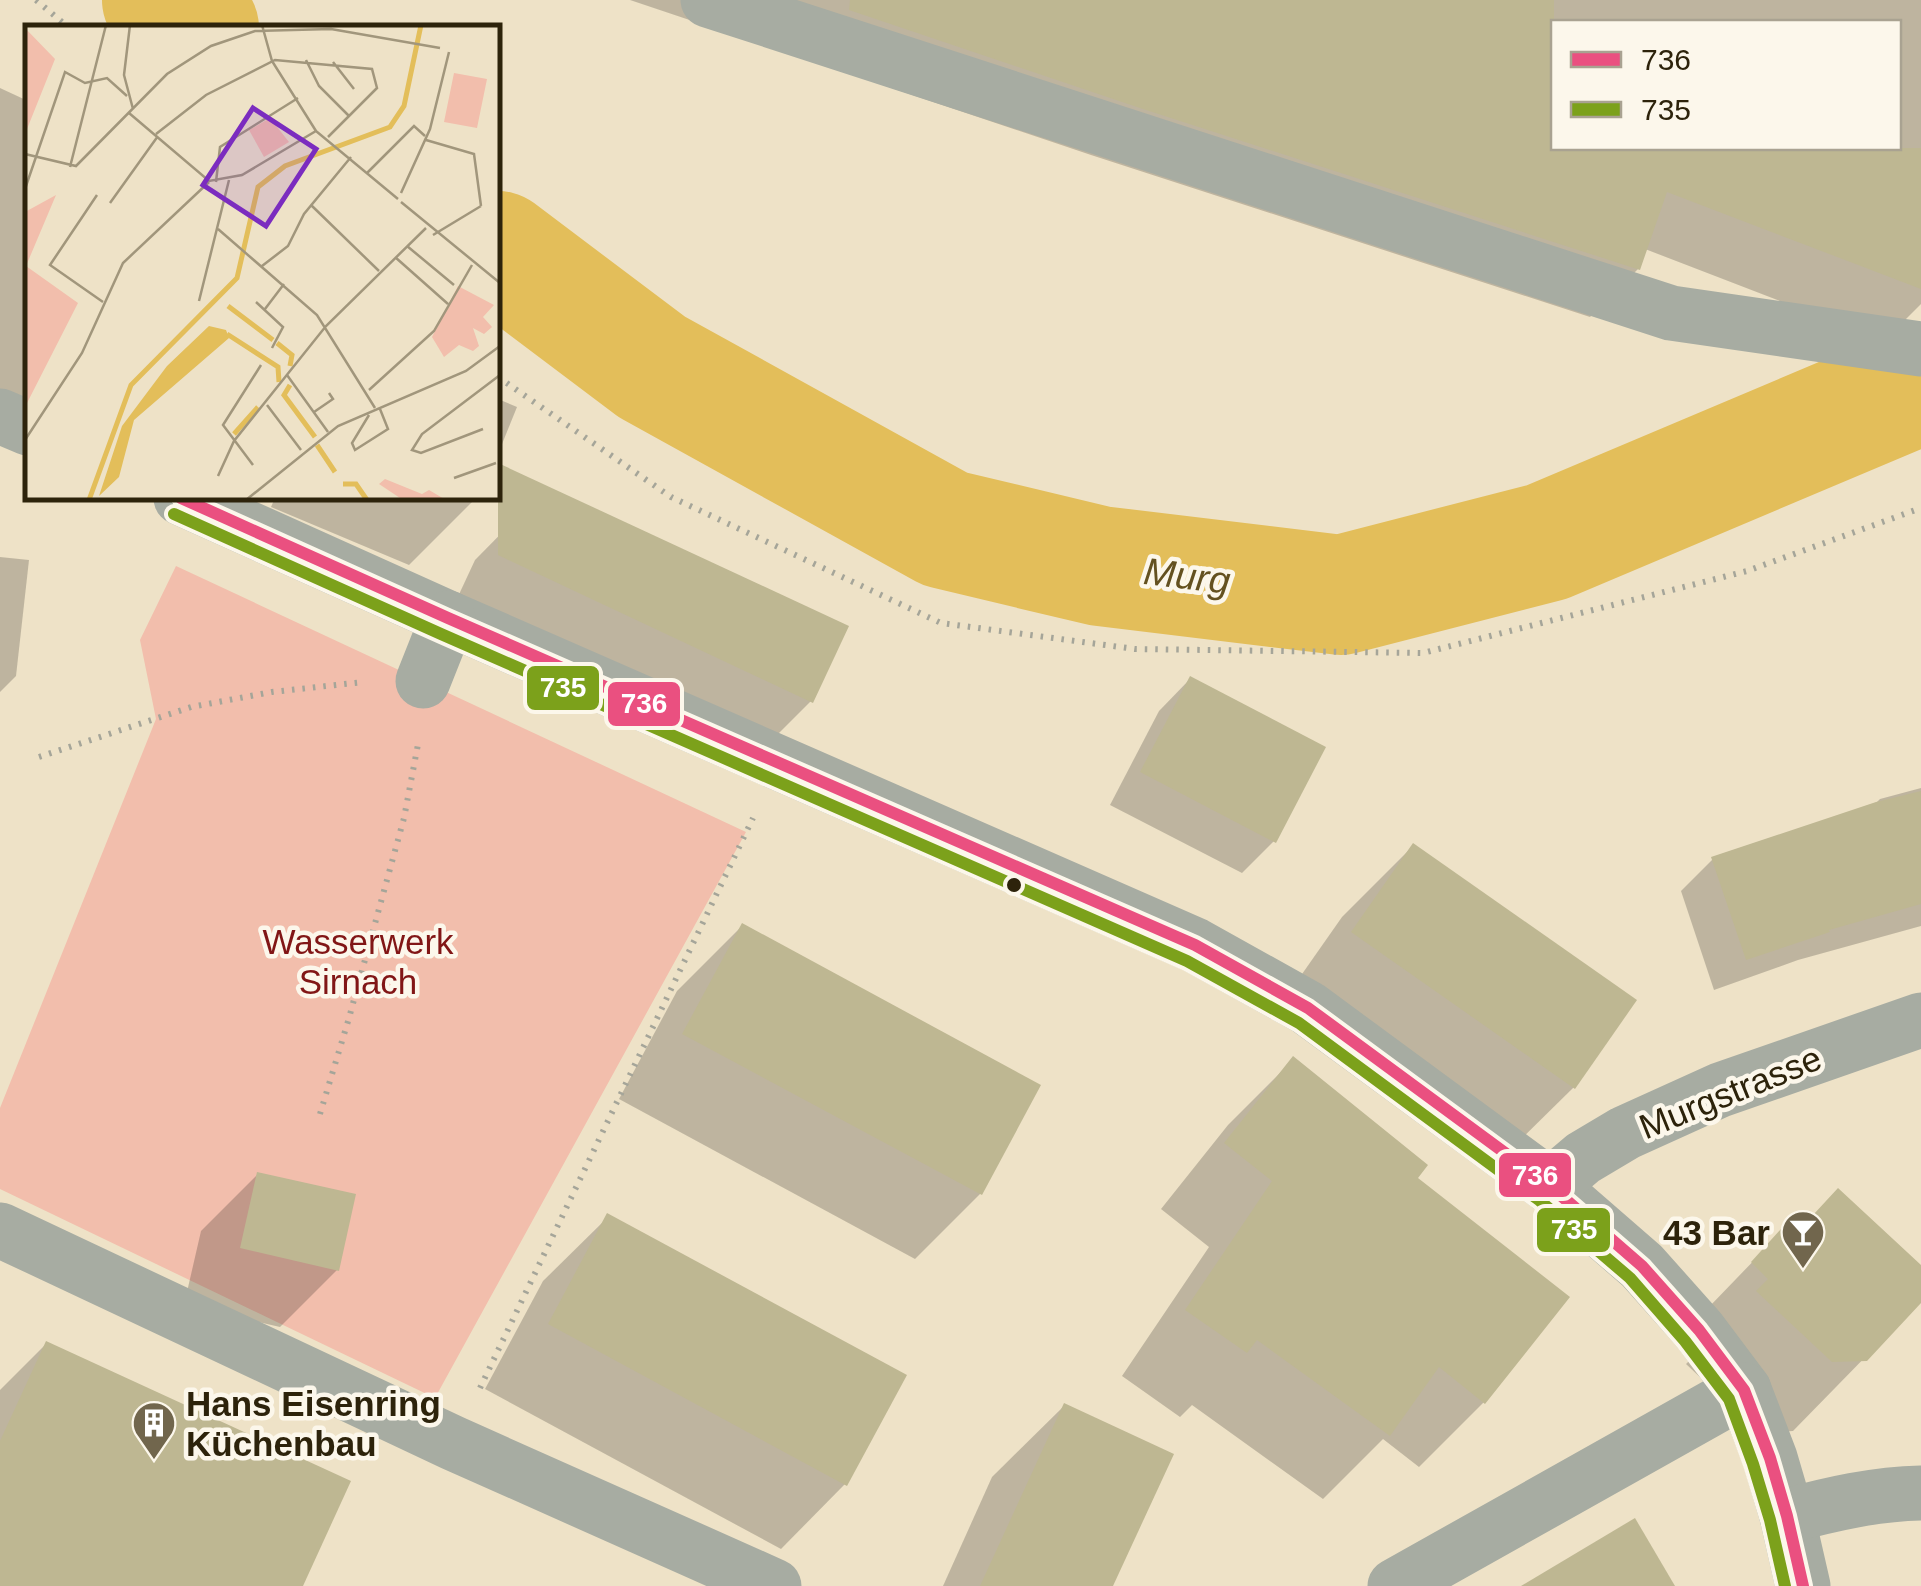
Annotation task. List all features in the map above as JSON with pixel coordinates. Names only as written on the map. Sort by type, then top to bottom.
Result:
[{"type":"street","points":[[708,0],[1671,312],[1921,349]]},
{"type":"street","points":[[0,416],[25,427]]},
{"type":"street","points":[[185,500],[1195,945],[1308,1008],[1550,1186],[1642,1266],[1699,1330],[1744,1390],[1770,1458],[1803,1586]]},
{"type":"street","points":[[423,682],[448,618]]},
{"type":"street","name":"Murgstrasse","points":[[1550,1186],[1597,1149],[1688,1104],[1921,1020]]},
{"type":"street","points":[[0,1230],[454,1444],[774,1586]]},
{"type":"street","points":[[1395,1586],[1744,1390]]},
{"type":"street","points":[[1787,1516],[1836,1503],[1921,1492]]},
{"type":"path","points":[[36,0],[65,25]]},
{"type":"path","points":[[500,378],[671,497],[941,622],[1135,649],[1423,654],[1748,571],[1921,508]]},
{"type":"path","points":[[39,757],[191,707],[338,684],[423,682],[418,751],[404,818],[320,1114]]},
{"type":"path","points":[[454,1444],[778,763]]},
{"type":"green space","name":"Wasserwerk Sirnach","points":[[176,566],[746,832],[435,1398],[0,1189],[0,1108],[156,719],[140,640]]},
{"type":"building","points":[[850,0],[1554,0],[1551,150],[1921,148],[1921,289],[1667,192],[1640,270],[849,10]]},
{"type":"building","points":[[500,464],[849,626],[813,703],[498,555]]},
{"type":"building","points":[[1190,676],[1326,747],[1276,843],[1140,772]]},
{"type":"building","points":[[1921,791],[1921,904],[1829,930],[1746,960],[1711,857]]},
{"type":"building","points":[[1413,843],[1637,1000],[1575,1089],[1351,932]]},
{"type":"building","points":[[742,923],[1041,1085],[982,1195],[682,1034]]},
{"type":"building","points":[[1293,1056],[1428,1165],[1418,1178],[1570,1297],[1485,1404],[1439,1367],[1390,1436],[1257,1340],[1247,1353],[1185,1310],[1272,1181],[1224,1143]]},
{"type":"building","points":[[257,1172],[356,1194],[339,1271],[240,1248]]},
{"type":"building","points":[[1838,1188],[1921,1265],[1921,1303],[1867,1361],[1832,1362],[1756,1291],[1768,1279],[1751,1262],[1791,1218],[1801,1228]]},
{"type":"building","points":[[607,1213],[907,1375],[847,1486],[548,1324]]},
{"type":"building","name":"Hans Eisenring Küchenbau","points":[[46,1341],[351,1481],[303,1586],[0,1586],[0,1441]]},
{"type":"building","points":[[1064,1403],[1174,1454],[1113,1586],[980,1586]]},
{"type":"building","points":[[1635,1518],[1675,1586],[1521,1586]]},
{"type":"waterway","name":"Murg","points":[[162,0],[195,25]]},
{"type":"waterway","name":"Murg","points":[[500,253],[652,367],[945,529],[1100,566],[1341,595],[1547,542],[1921,384]]},
{"type":"transit line","name":"736","points":[[185,500],[1195,945],[1308,1008],[1550,1186],[1642,1266],[1699,1330],[1744,1390],[1770,1458],[1803,1586]]},
{"type":"transit line","name":"735","points":[[174,514],[1187,961],[1299,1023],[1539,1200],[1630,1278],[1685,1341],[1729,1399],[1770,1520],[1785,1586]]},
{"type":"place","name":"43 Bar","points":[[1803,1270]]},
{"type":"place","name":"Hans Eisenring Küchenbau","points":[[154,1461]]}]
